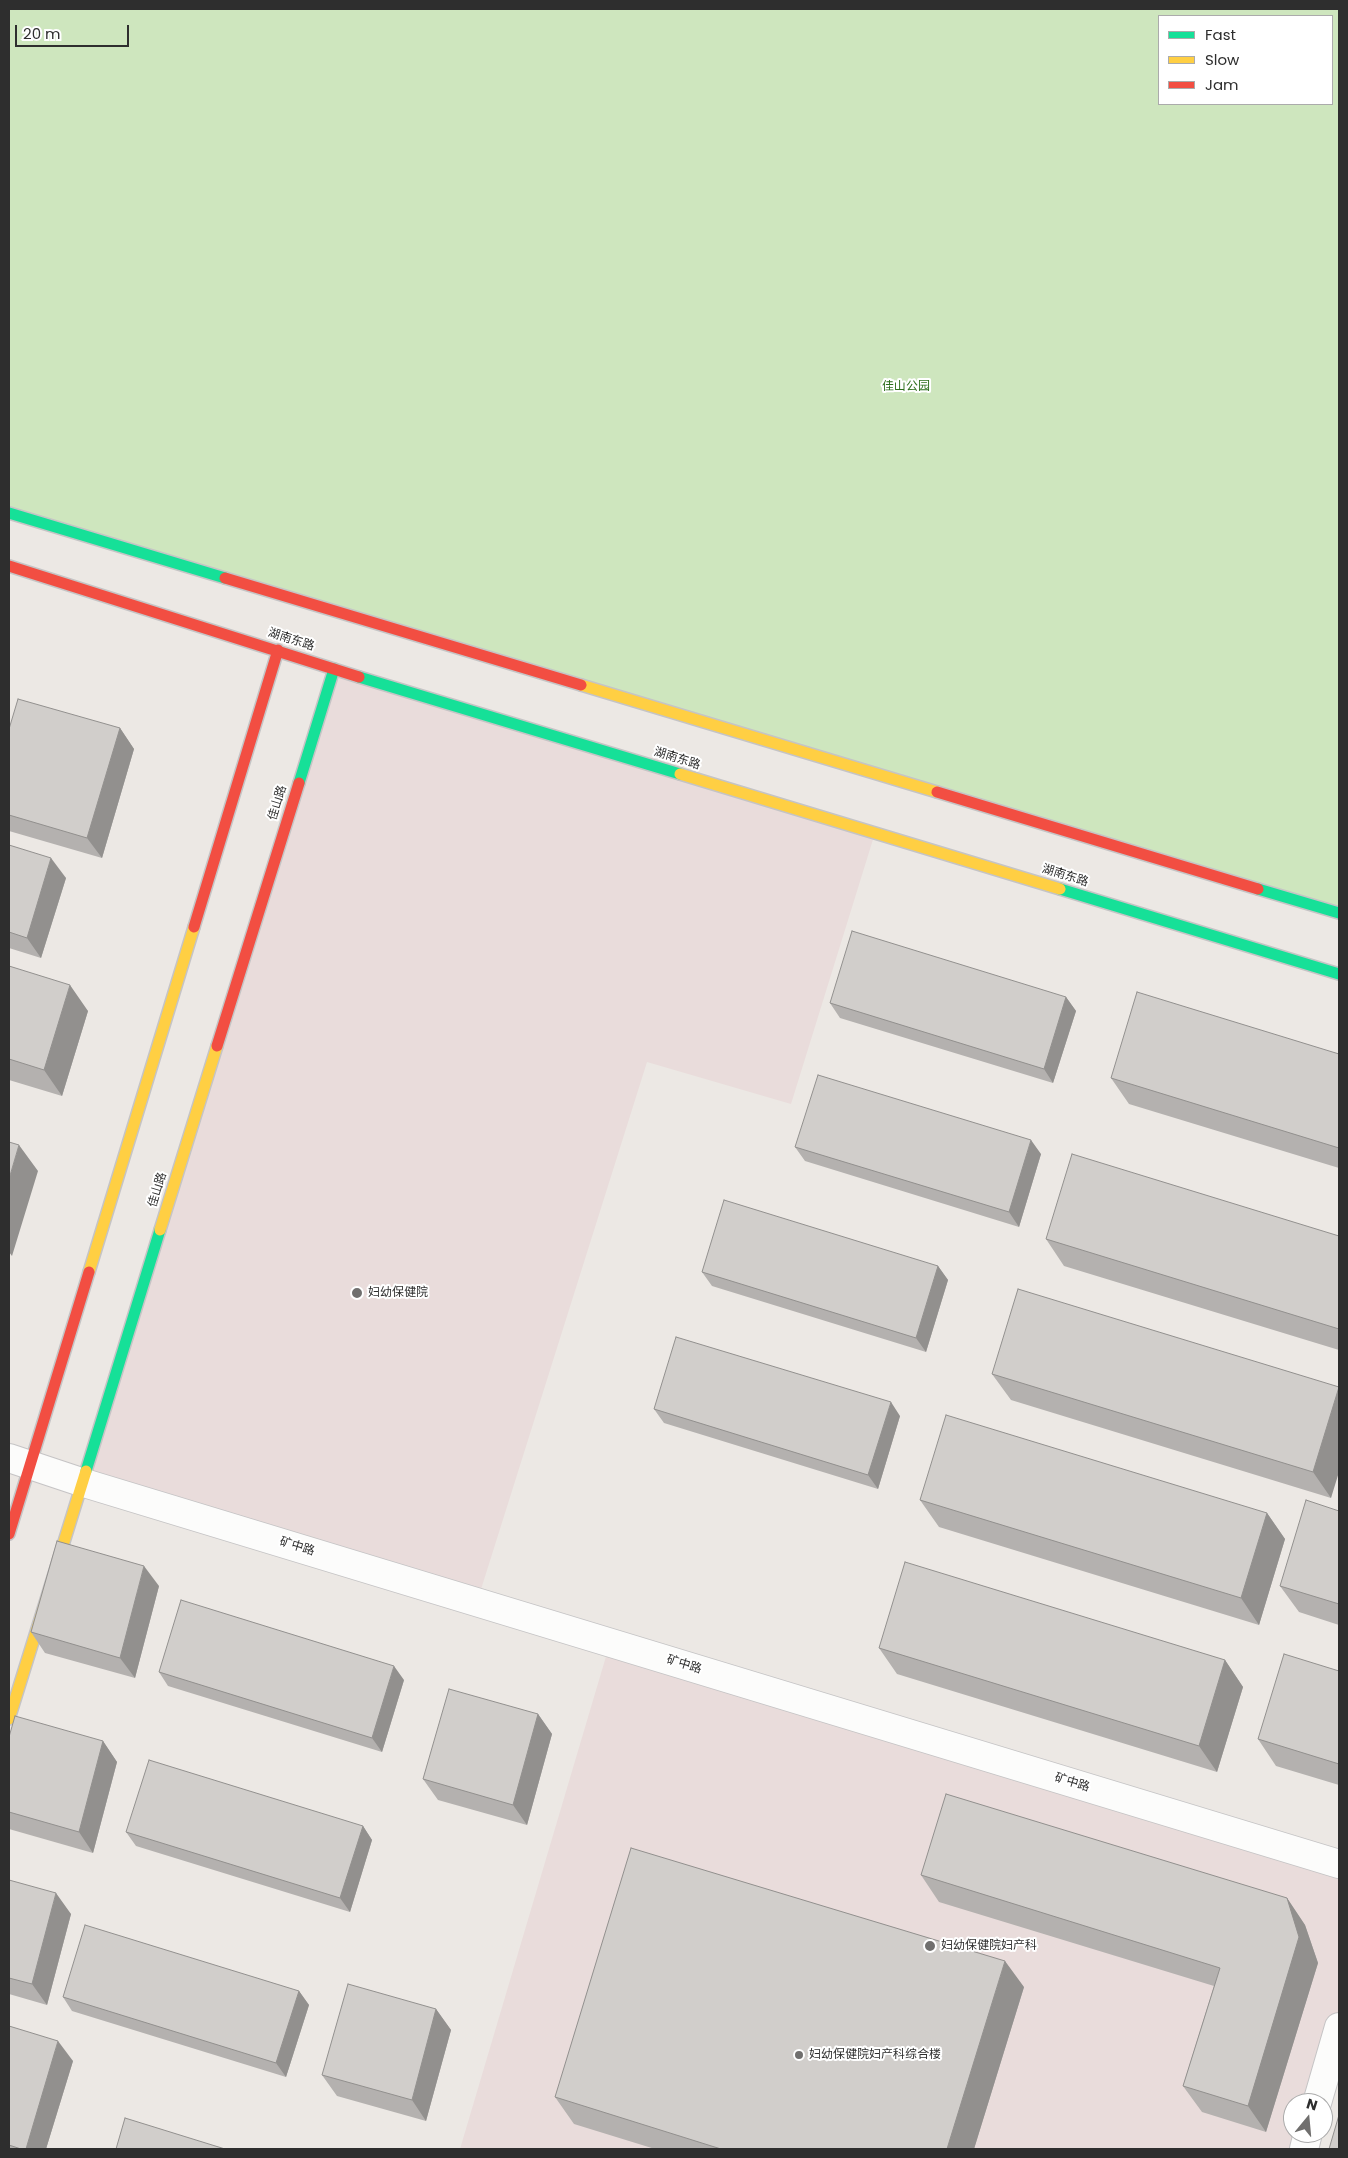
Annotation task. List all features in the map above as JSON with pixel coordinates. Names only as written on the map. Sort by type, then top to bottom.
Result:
[{"type":"main road","points":[[9,513],[1339,913]]},
{"type":"main road","name":"湖南东路","points":[[9,566],[334,669],[1339,974]]},
{"type":"main road","points":[[9,1534],[20,1461],[278,650]]},
{"type":"main road","name":"佳山路","points":[[9,1719],[334,669]]},
{"type":"street","name":"矿中路","points":[[20,1461],[82,1482],[1339,1864]]},
{"type":"street","points":[[1320,2093],[1339,2027]]},
{"type":"shaded area","name":"妇幼保健院","points":[[334,669],[875,833],[791,1104],[647,1062],[477,1602],[81,1482]]},
{"type":"shaded area","name":"妇幼保健院妇产科","points":[[610,1643],[1339,1864],[1339,2027],[1320,2093],[1283,2093],[1283,2143],[1306,2143],[1304,2149],[460,2149]]},
{"type":"green space","name":"佳山公园","points":[[9,9],[1339,9],[1339,912],[9,513]]},
{"type":"building","points":[[18,699],[120,728],[87,838],[9,815],[9,729]]},
{"type":"building","points":[[9,845],[51,858],[27,938],[9,932]]},
{"type":"building","points":[[852,931],[1066,997],[1044,1069],[830,1003]]},
{"type":"building","points":[[9,966],[70,985],[44,1070],[9,1059]]},
{"type":"building","points":[[1137,992],[1339,1054],[1339,1148],[1111,1078]]},
{"type":"building","points":[[818,1075],[1031,1140],[1009,1212],[795,1147]]},
{"type":"building","points":[[9,1142],[19,1145],[9,1179]]},
{"type":"building","points":[[1072,1154],[1339,1236],[1339,1329],[1046,1239]]},
{"type":"building","points":[[724,1200],[938,1266],[916,1338],[702,1272]]},
{"type":"building","points":[[1018,1289],[1339,1387],[1313,1472],[992,1374]]},
{"type":"building","points":[[676,1337],[891,1402],[868,1475],[654,1409]]},
{"type":"building","points":[[946,1415],[1267,1513],[1241,1598],[920,1500]]},
{"type":"building","points":[[1306,1500],[1339,1511],[1339,1604],[1280,1586]]},
{"type":"building","points":[[57,1541],[144,1566],[120,1658],[31,1632]]},
{"type":"building","points":[[905,1562],[1225,1660],[1199,1746],[879,1648]]},
{"type":"building","points":[[181,1600],[394,1666],[372,1738],[159,1672]]},
{"type":"building","points":[[1284,1654],[1339,1671],[1339,1764],[1258,1739]]},
{"type":"building","points":[[449,1689],[538,1714],[513,1805],[423,1779]]},
{"type":"building","points":[[15,1716],[103,1741],[79,1832],[9,1812],[9,1737]]},
{"type":"building","points":[[149,1760],[363,1826],[340,1898],[126,1832]]},
{"type":"building","points":[[946,1794],[1287,1898],[1299,1937],[1248,2106],[1183,2086],[1220,1968],[921,1875]]},
{"type":"building","name":"妇幼保健院妇产科综合楼","points":[[631,1848],[1005,1961],[947,2149],[721,2149],[555,2097]]},
{"type":"building","points":[[9,1880],[56,1893],[32,1984],[9,1978]]},
{"type":"building","points":[[85,1925],[299,1991],[276,2063],[63,1997]]},
{"type":"building","points":[[348,1984],[436,2009],[412,2100],[322,2075]]},
{"type":"building","points":[[9,2026],[58,2041],[26,2149],[9,2145]]},
{"type":"building","points":[[1339,2115],[1339,2149],[1329,2149],[1331,2143],[1333,2143],[1333,2135]]},
{"type":"building","points":[[125,2118],[225,2149],[116,2149]]},
{"type":"traffic: fast","points":[[9,513],[225,578]]},
{"type":"traffic: fast","points":[[299,783],[334,669]]},
{"type":"traffic: fast","points":[[359,677],[680,774]]},
{"type":"traffic: fast","points":[[1060,889],[1339,974]]},
{"type":"traffic: fast","points":[[1258,889],[1339,913]]},
{"type":"traffic: fast","points":[[86,1471],[160,1230]]},
{"type":"traffic: slow","points":[[581,685],[937,792]]},
{"type":"traffic: slow","points":[[680,774],[1060,889]]},
{"type":"traffic: slow","points":[[89,1272],[194,927]]},
{"type":"traffic: slow","points":[[160,1230],[217,1046]]},
{"type":"traffic: slow","points":[[9,1719],[86,1471]]},
{"type":"traffic: jam","points":[[9,566],[359,677]]},
{"type":"traffic: jam","points":[[225,578],[581,685]]},
{"type":"traffic: jam","points":[[194,927],[278,650]]},
{"type":"traffic: jam","points":[[217,1046],[299,783]]},
{"type":"traffic: jam","points":[[937,792],[1258,889]]},
{"type":"traffic: jam","points":[[9,1534],[89,1272]]},
{"type":"place","name":"妇幼保健院","points":[[357,1293]]},
{"type":"place","name":"妇幼保健院妇产科","points":[[930,1946]]},
{"type":"place","name":"妇幼保健院妇产科综合楼","points":[[799,2055]]}]
